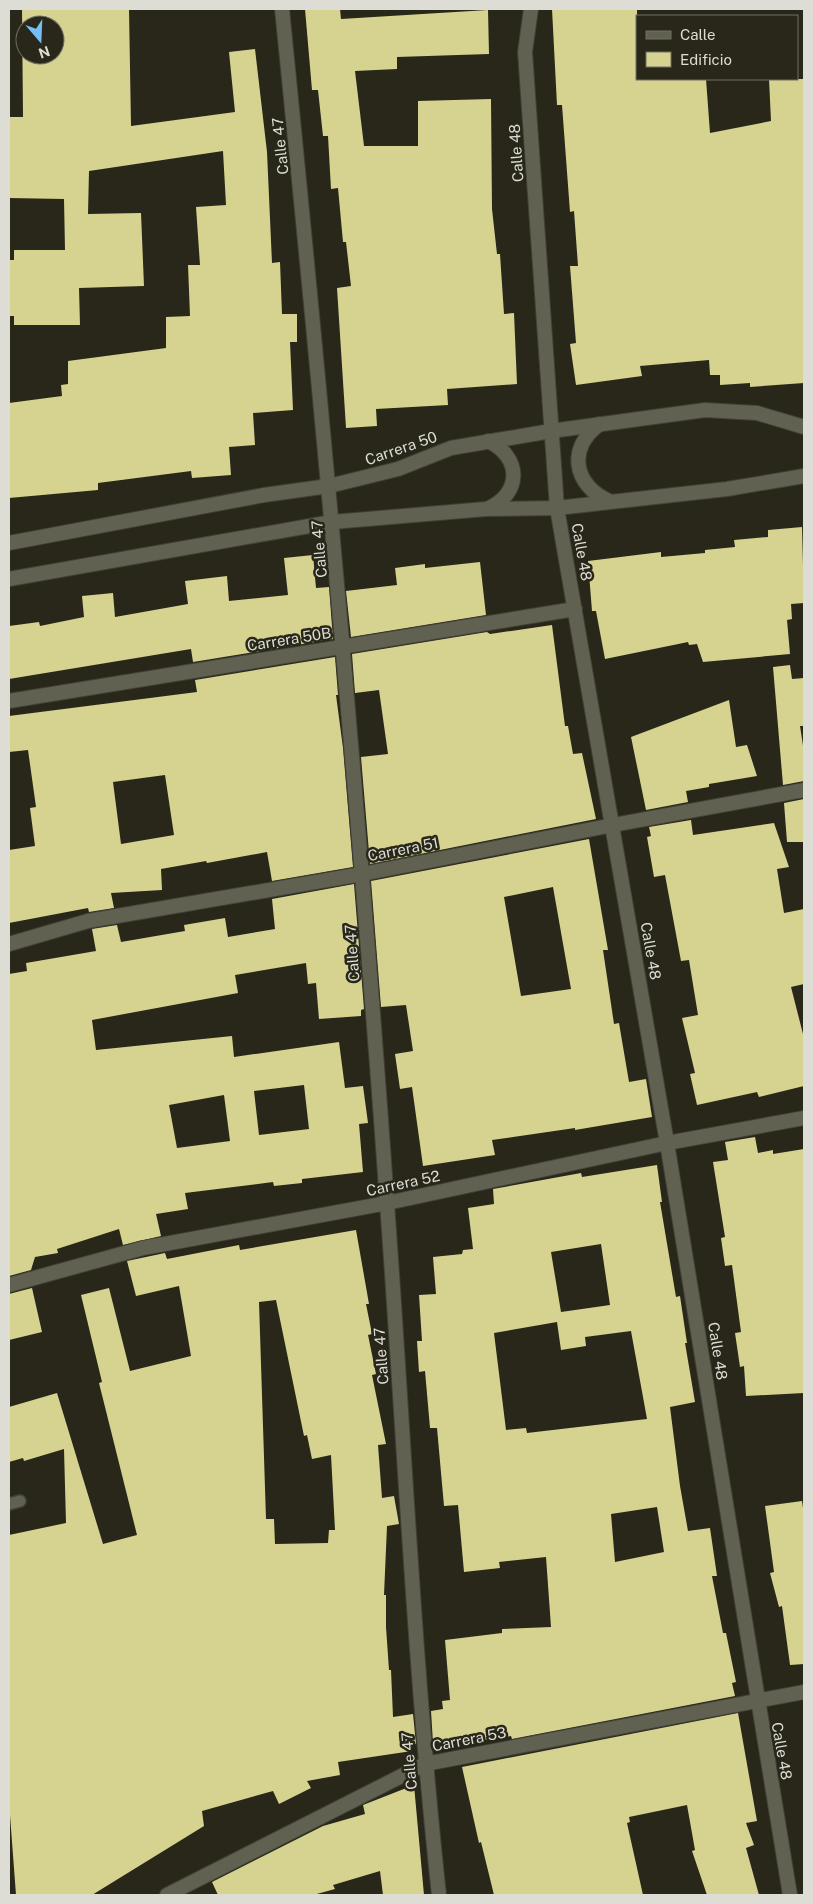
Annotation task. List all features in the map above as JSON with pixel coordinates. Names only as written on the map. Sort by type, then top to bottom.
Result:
[{"type":"street","name":"Calle 47","points":[[282,9],[344,646],[388,1203],[425,1764],[439,1895]]},
{"type":"street","name":"Calle 48","points":[[531,9],[525,52],[557,508],[668,1143],[733,1539],[757,1702],[790,1895]]},
{"type":"street","name":"Carrera 50","points":[[9,543],[264,495],[329,486],[398,469],[451,448],[551,431],[705,410],[757,413],[804,426]]},
{"type":"street","points":[[601,424],[591,431],[583,441],[579,452],[578,465],[588,488],[597,496],[609,501]]},
{"type":"street","points":[[486,509],[506,497],[511,487],[513,476],[512,465],[506,454],[498,446],[488,442]]},
{"type":"street","points":[[9,579],[332,522],[486,509],[557,508],[727,489],[804,476]]},
{"type":"street","name":"Carrera 50B","points":[[9,701],[575,609]]},
{"type":"street","name":"Carrera 51","points":[[9,944],[88,921],[362,874],[804,790]]},
{"type":"street","name":"Carrera 52","points":[[9,1284],[143,1248],[388,1203],[668,1143],[804,1118]]},
{"type":"street","name":"Carrera 53","points":[[166,1895],[425,1764],[804,1692]]},
{"type":"building","points":[[22,9],[129,9],[131,126],[235,112],[229,52],[255,49],[267,152],[272,263],[280,262],[282,314],[297,314],[297,342],[290,342],[293,410],[253,413],[255,445],[229,447],[231,475],[192,478],[191,471],[98,483],[98,490],[9,498],[9,403],[62,396],[61,385],[68,384],[68,361],[166,348],[166,317],[190,316],[188,265],[200,265],[196,207],[226,205],[223,151],[89,171],[88,214],[141,213],[144,286],[79,288],[80,325],[14,325],[14,316],[9,316],[9,260],[14,260],[14,250],[65,250],[64,199],[9,198],[9,117],[23,117],[23,65],[65,65],[65,15],[22,15]]},
{"type":"building","points":[[305,9],[340,9],[341,19],[488,10],[489,54],[397,57],[397,69],[355,71],[364,146],[418,146],[418,101],[491,99],[492,209],[497,254],[500,254],[504,314],[514,313],[517,384],[447,389],[448,405],[376,409],[377,426],[346,428],[337,288],[351,286],[346,242],[343,242],[338,188],[331,189],[328,136],[323,136],[318,90],[312,90]]},
{"type":"building","points":[[552,9],[637,9],[636,80],[706,80],[710,133],[771,121],[769,80],[804,79],[804,383],[750,387],[750,383],[720,385],[720,375],[710,375],[709,360],[640,366],[642,376],[576,385],[570,344],[576,343],[570,266],[578,266],[574,211],[570,212],[562,105],[557,105]]},
{"type":"building","points":[[802,527],[804,603],[791,604],[792,619],[787,620],[790,654],[703,662],[697,644],[689,645],[688,642],[605,659],[596,611],[592,611],[588,561],[661,552],[661,557],[705,553],[705,550],[735,547],[734,540],[768,537],[768,530]]},
{"type":"building","points":[[313,555],[316,588],[329,587],[333,639],[193,662],[191,649],[9,679],[9,626],[39,622],[40,626],[84,617],[82,596],[113,593],[115,617],[188,604],[185,581],[227,576],[229,601],[288,595],[284,558]]},
{"type":"building","points":[[480,562],[486,615],[351,637],[346,591],[397,585],[395,568],[425,564],[425,568]]},
{"type":"building","points":[[552,625],[565,726],[568,726],[573,754],[582,753],[596,819],[370,864],[361,757],[388,754],[379,690],[355,693],[352,654],[487,632],[490,634]]},
{"type":"building","points":[[335,657],[338,695],[336,695],[343,748],[353,867],[272,881],[267,852],[207,863],[206,861],[161,869],[162,890],[111,893],[114,908],[89,912],[88,908],[9,923],[9,850],[35,846],[30,808],[36,807],[28,750],[9,752],[9,716],[197,692],[195,680]],"holes":[[[165,775],[174,835],[121,844],[113,782]]]},
{"type":"building","points":[[790,665],[792,679],[804,678],[804,726],[800,726],[804,752],[804,781],[783,785],[773,667]]},
{"type":"building","points":[[729,700],[736,747],[747,745],[757,776],[709,784],[709,787],[686,791],[688,802],[646,810],[631,737]]},
{"type":"building","points":[[804,799],[804,842],[787,842],[784,803]]},
{"type":"building","points":[[691,820],[693,835],[774,823],[789,867],[777,869],[784,913],[804,909],[804,984],[791,987],[804,1038],[804,1086],[759,1097],[757,1092],[697,1105],[690,1074],[695,1073],[682,1018],[698,1015],[689,960],[681,961],[665,875],[654,877],[647,837],[651,836],[649,827]]},
{"type":"building","points":[[589,839],[608,950],[603,950],[614,1024],[619,1023],[629,1082],[646,1079],[652,1117],[575,1130],[575,1128],[492,1140],[495,1155],[423,1166],[412,1087],[400,1089],[395,1054],[413,1051],[406,1005],[381,1007],[371,881]],"holes":[[[553,887],[571,989],[521,996],[504,897]]]},
{"type":"building","points":[[354,884],[364,1009],[361,1010],[361,1016],[319,1019],[316,983],[308,984],[306,963],[235,975],[238,993],[92,1020],[96,1050],[232,1036],[234,1057],[339,1042],[345,1088],[363,1086],[368,1123],[359,1124],[363,1172],[302,1179],[302,1183],[274,1186],[273,1182],[185,1193],[188,1209],[156,1214],[161,1236],[123,1245],[119,1229],[57,1249],[58,1253],[35,1257],[31,1270],[9,1276],[9,974],[27,971],[26,963],[96,951],[92,929],[117,925],[121,942],[185,931],[184,925],[225,918],[228,937],[275,929],[272,899]],"holes":[[[304,1085],[309,1129],[259,1135],[254,1091]],[[224,1095],[230,1141],[177,1148],[169,1105]]]},
{"type":"building","points":[[755,1137],[758,1153],[773,1150],[773,1154],[804,1149],[804,1393],[746,1396],[744,1366],[740,1367],[735,1333],[741,1332],[732,1265],[725,1266],[721,1238],[725,1237],[713,1162],[728,1160],[725,1142]]},
{"type":"building","points":[[657,1165],[662,1202],[660,1202],[676,1297],[680,1296],[687,1343],[685,1343],[695,1402],[670,1407],[680,1486],[688,1531],[710,1528],[717,1576],[712,1576],[723,1633],[726,1633],[736,1682],[732,1683],[735,1696],[512,1739],[511,1736],[457,1744],[456,1740],[433,1743],[431,1711],[443,1709],[442,1701],[450,1700],[445,1640],[502,1633],[502,1629],[551,1627],[546,1557],[499,1562],[500,1568],[464,1572],[458,1505],[444,1506],[437,1428],[430,1428],[425,1371],[419,1372],[417,1341],[422,1341],[419,1295],[436,1294],[433,1257],[462,1254],[463,1250],[473,1249],[468,1208],[494,1204],[493,1189],[581,1173],[582,1177]],"holes":[[[601,1244],[610,1305],[561,1312],[551,1252]],[[557,1322],[561,1350],[586,1346],[585,1337],[631,1331],[647,1419],[527,1433],[526,1428],[506,1430],[494,1333]],[[657,1507],[664,1552],[615,1562],[611,1514]]]},
{"type":"building","points":[[356,1230],[369,1304],[366,1304],[372,1334],[368,1335],[376,1374],[372,1375],[386,1444],[378,1445],[382,1498],[394,1496],[399,1524],[387,1526],[384,1595],[386,1595],[386,1627],[389,1670],[391,1670],[393,1717],[413,1714],[416,1744],[411,1745],[412,1751],[338,1762],[340,1775],[307,1781],[311,1788],[279,1804],[273,1791],[202,1811],[204,1826],[92,1895],[16,1895],[9,1802],[9,1535],[66,1523],[64,1449],[24,1461],[23,1458],[9,1462],[9,1407],[57,1393],[103,1544],[137,1535],[99,1383],[102,1382],[81,1295],[109,1288],[130,1371],[191,1356],[179,1286],[136,1296],[127,1261],[165,1253],[167,1259],[239,1245],[240,1250]],"holes":[[[276,1300],[304,1436],[307,1435],[312,1459],[331,1455],[335,1530],[329,1530],[328,1543],[275,1544],[274,1519],[266,1519],[259,1302]]]},
{"type":"building","points":[[32,1288],[42,1332],[9,1340],[9,1294]]},
{"type":"building","points":[[802,1501],[804,1515],[804,1664],[790,1665],[782,1606],[779,1607],[770,1573],[774,1572],[765,1506]]},
{"type":"building","points":[[738,1713],[757,1821],[746,1823],[754,1845],[746,1848],[759,1895],[707,1895],[692,1851],[695,1850],[687,1805],[629,1817],[630,1822],[627,1823],[643,1895],[494,1895],[481,1842],[479,1843],[462,1767]]},
{"type":"building","points":[[414,1785],[424,1895],[383,1895],[380,1871],[333,1885],[335,1889],[313,1895],[218,1895],[212,1882],[323,1826],[365,1814],[363,1805]]}]
